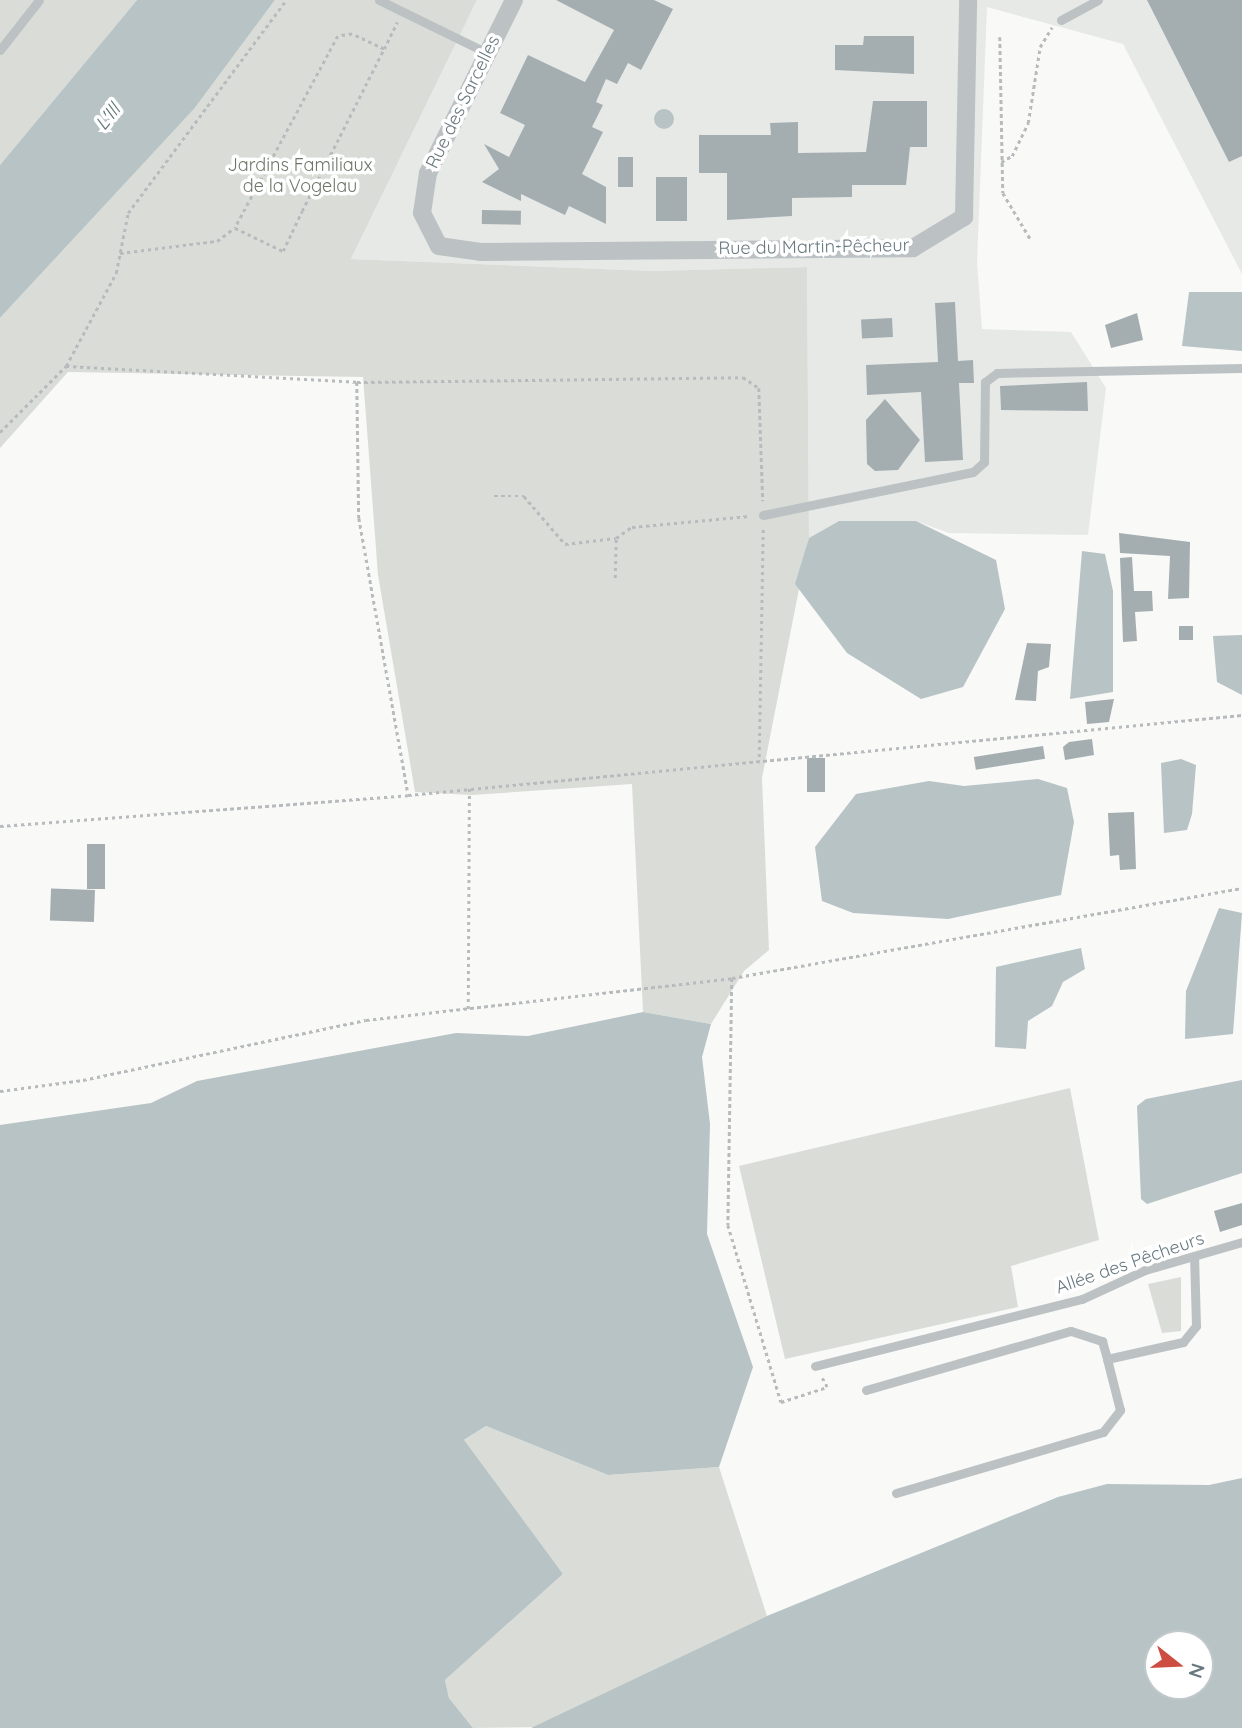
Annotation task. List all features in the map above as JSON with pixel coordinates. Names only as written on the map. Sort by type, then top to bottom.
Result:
[{"type":"street","name":"Rue des Sarcelles","points":[[439,246],[422,213],[428,173],[514,0]]},
{"type":"street","name":"Rue du Martin-Pêcheur","points":[[439,246],[481,252],[913,248],[964,217],[968,0]]},
{"type":"lane","points":[[0,50],[39,0]]},
{"type":"lane","points":[[379,0],[487,53]]},
{"type":"lane","points":[[1061,20],[1098,0]]},
{"type":"lane","points":[[763,514],[973,472],[984,462],[985,382],[997,373],[1242,368]]},
{"type":"lane","name":"Allée des Pêcheurs","points":[[815,1366],[1028,1312],[1194,1255],[1242,1242]]},
{"type":"lane","points":[[1107,1359],[1183,1342],[1196,1326],[1194,1255]]},
{"type":"lane","points":[[866,1390],[1071,1331],[1102,1341],[1120,1410],[1103,1432],[896,1493]]},
{"type":"path","points":[[0,432],[66,366],[120,253],[128,213],[286,0]]},
{"type":"path","points":[[235,228],[283,251],[402,12]]},
{"type":"path","points":[[1001,162],[1012,156],[1028,122],[1040,47],[1061,20]]},
{"type":"path","points":[[120,253],[217,241],[235,228],[338,36],[352,34],[384,49]]},
{"type":"path","points":[[1000,37],[1001,162],[1009,208],[1031,240]]},
{"type":"path","points":[[66,366],[357,382],[743,377],[759,388],[763,514],[759,757]]},
{"type":"path","points":[[357,382],[359,518],[408,795]]},
{"type":"path","points":[[494,496],[524,496],[545,513],[565,544],[616,538],[632,527],[763,514]]},
{"type":"path","points":[[614,578],[616,538]]},
{"type":"path","points":[[0,826],[408,795],[469,785],[759,757],[1242,715]]},
{"type":"path","points":[[468,1009],[469,785]]},
{"type":"path","points":[[0,1091],[83,1080],[272,1036],[468,1009],[732,978],[1242,888]]},
{"type":"path","points":[[732,978],[728,1225],[781,1402],[827,1387],[815,1366]]},
{"type":"shaded area","points":[[477,0],[1242,0],[1242,274],[1123,44],[987,7],[977,263],[982,329],[1071,332],[1106,388],[1088,535],[949,533],[916,521],[839,521],[809,538],[807,267],[652,271],[351,259]]},
{"type":"green space","points":[[0,0],[137,0],[0,165]]},
{"type":"green space","name":"Jardins Familiaux de la Vogelau","points":[[275,0],[477,0],[351,259],[652,271],[807,267],[809,538],[762,778],[769,950],[744,971],[711,1024],[643,1012],[632,784],[472,795],[415,792],[378,575],[363,377],[68,372],[0,448],[0,318],[194,109]]},
{"type":"green space","points":[[1070,1088],[1099,1240],[1011,1266],[1018,1307],[785,1359],[739,1166]]},
{"type":"green space","points":[[1181,1277],[1181,1331],[1162,1333],[1148,1284]]},
{"type":"green space","points":[[486,1426],[608,1475],[719,1467],[767,1616],[538,1727],[473,1728],[449,1698],[445,1680],[563,1574],[463,1441]]},
{"type":"water","name":"L'Ill","points":[[137,0],[275,0],[194,109],[0,318],[0,165]]},
{"type":"water","points":[[664,109],[671,112],[674,119],[671,126],[664,129],[657,126],[654,119],[657,112]]},
{"type":"water","points":[[1189,292],[1242,292],[1242,351],[1182,346]]},
{"type":"water","points":[[839,521],[916,521],[996,560],[1005,609],[963,687],[921,699],[847,653],[795,584],[809,538]]},
{"type":"water","points":[[1082,551],[1105,554],[1113,591],[1113,692],[1070,699]]},
{"type":"water","points":[[1242,635],[1242,695],[1217,682],[1213,636]]},
{"type":"water","points":[[1181,759],[1196,765],[1192,814],[1187,830],[1164,833],[1161,763]]},
{"type":"water","points":[[1038,779],[1067,788],[1074,822],[1061,895],[948,919],[853,913],[822,901],[815,847],[856,794],[929,781],[964,786]]},
{"type":"water","points":[[1219,908],[1242,913],[1233,1034],[1185,1039],[1186,991]]},
{"type":"water","points":[[1081,948],[1085,969],[1063,982],[1052,1006],[1028,1021],[1026,1049],[995,1047],[996,967]]},
{"type":"water","points":[[643,1012],[711,1024],[702,1057],[710,1124],[707,1234],[753,1367],[719,1467],[608,1475],[486,1426],[464,1440],[563,1574],[445,1680],[449,1698],[473,1728],[0,1728],[0,1125],[151,1103],[197,1081],[456,1033],[528,1036]]},
{"type":"water","points":[[1242,1080],[1242,1173],[1147,1204],[1141,1199],[1137,1106],[1146,1099]]},
{"type":"water","points":[[1242,1478],[1242,1728],[531,1728],[767,1616],[1058,1497],[1107,1484],[1209,1485]]},
{"type":"building","points":[[556,0],[654,0],[673,9],[641,70],[628,63],[617,84],[606,79],[596,102],[603,105],[592,127],[603,132],[582,174],[606,187],[606,224],[569,206],[565,215],[521,194],[521,201],[482,182],[499,169],[484,144],[509,157],[525,125],[500,113],[528,55],[585,82],[614,30]]},
{"type":"building","points":[[1147,0],[1242,0],[1242,156],[1229,162]]},
{"type":"building","points":[[864,36],[914,36],[914,74],[835,70],[835,45],[863,45]]},
{"type":"building","points":[[873,101],[927,101],[927,147],[910,147],[906,185],[852,185],[852,197],[792,198],[792,216],[727,220],[727,173],[699,173],[699,135],[771,135],[770,123],[798,122],[798,153],[866,152]]},
{"type":"building","points":[[618,157],[633,157],[633,187],[618,187]]},
{"type":"building","points":[[656,177],[687,177],[687,221],[656,221]]},
{"type":"building","points":[[482,210],[521,211],[521,225],[482,224]]},
{"type":"building","points":[[955,302],[958,361],[973,360],[974,383],[959,383],[963,460],[925,462],[921,392],[867,395],[866,365],[938,362],[935,303]]},
{"type":"building","points":[[1137,313],[1143,340],[1111,348],[1105,325]]},
{"type":"building","points":[[892,318],[893,337],[862,339],[861,320]]},
{"type":"building","points":[[1087,382],[1088,411],[1001,410],[1000,386]]},
{"type":"building","points":[[885,399],[920,440],[898,470],[875,471],[867,464],[866,420]]},
{"type":"building","points":[[1119,533],[1190,542],[1189,598],[1168,599],[1170,556],[1120,553]]},
{"type":"building","points":[[1132,557],[1134,591],[1152,591],[1153,611],[1135,612],[1137,641],[1123,642],[1120,558]]},
{"type":"building","points":[[1179,626],[1193,626],[1193,640],[1179,640]]},
{"type":"building","points":[[1027,643],[1051,644],[1049,667],[1038,671],[1036,701],[1015,700]]},
{"type":"building","points":[[1114,699],[1109,722],[1087,724],[1085,702]]},
{"type":"building","points":[[1092,739],[1094,755],[1065,760],[1063,747],[1069,742]]},
{"type":"building","points":[[1043,746],[1045,759],[976,770],[974,757]]},
{"type":"building","points":[[807,758],[825,758],[825,792],[807,792]]},
{"type":"building","points":[[1134,812],[1136,869],[1120,870],[1119,855],[1110,856],[1108,813]]},
{"type":"building","points":[[87,844],[105,844],[105,889],[87,889]]},
{"type":"building","points":[[51,888],[95,890],[94,922],[50,920]]},
{"type":"building","points":[[1242,1203],[1242,1225],[1220,1232],[1214,1211]]}]
